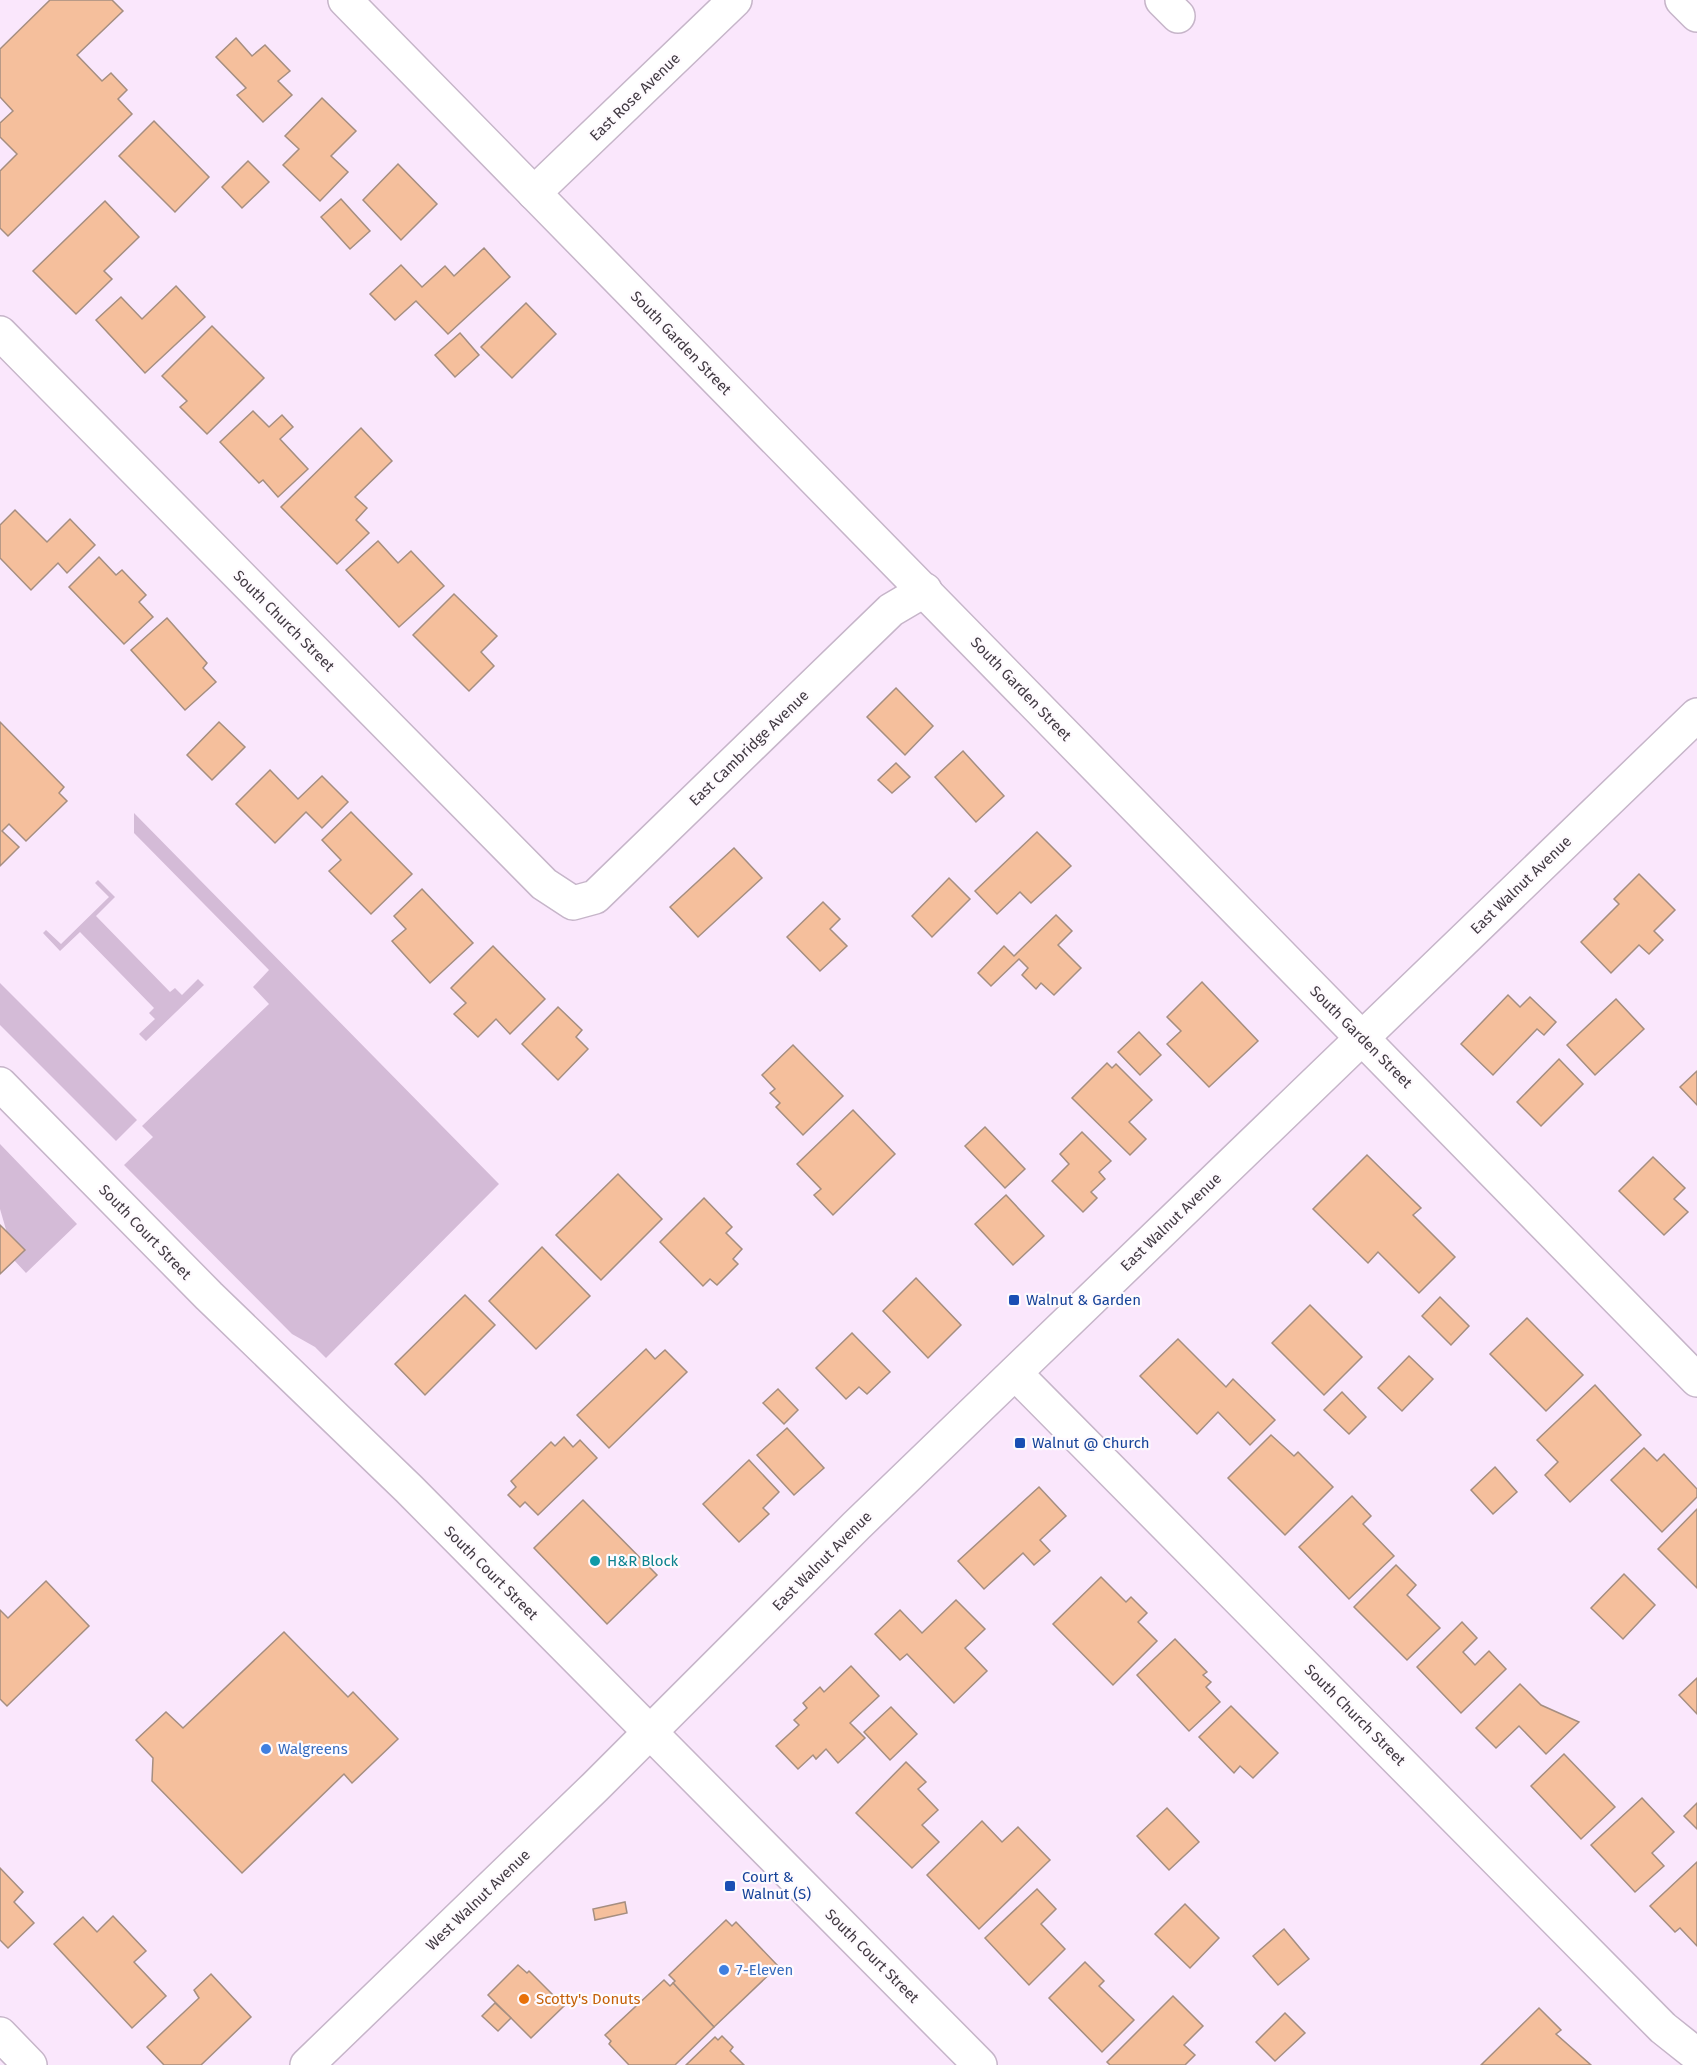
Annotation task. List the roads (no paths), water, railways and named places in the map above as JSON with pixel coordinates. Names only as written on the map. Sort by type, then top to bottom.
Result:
[{"type":"street","name":"South Garden Street","points":[[345,0],[1697,1380]]},
{"type":"street","name":"East Rose Avenue","points":[[534,193],[735,0]]},
{"type":"street","points":[[1682,0],[1697,15]]},
{"type":"street","name":"South Church Street","points":[[0,333],[544,884],[573,903]]},
{"type":"street","name":"East Cambridge Avenue","points":[[573,903],[595,897],[891,610],[925,590]]},
{"type":"street","name":"East Walnut Avenue","points":[[649,1734],[856,1526],[1697,715]]},
{"type":"street","name":"South Court Street","points":[[0,1084],[208,1296],[409,1490],[980,2065]]},
{"type":"street","name":"South Church Street","points":[[1015,1373],[1690,2053]]},
{"type":"street","name":"West Walnut Avenue","points":[[307,2065],[649,1734]]},
{"type":"street","points":[[0,2034],[30,2065]]},
{"type":"place","name":"Walnut & Garden","points":[[1014,1300]]},
{"type":"place","name":"Walnut @ Church","points":[[1020,1443]]},
{"type":"place","name":"H&R Block","points":[[595,1561]]},
{"type":"place","name":"Walgreens","points":[[266,1749]]},
{"type":"place","name":"Court & Walnut (S)","points":[[730,1886]]},
{"type":"place","name":"7-Eleven","points":[[724,1970]]},
{"type":"place","name":"Scotty's Donuts","points":[[524,1999]]}]
